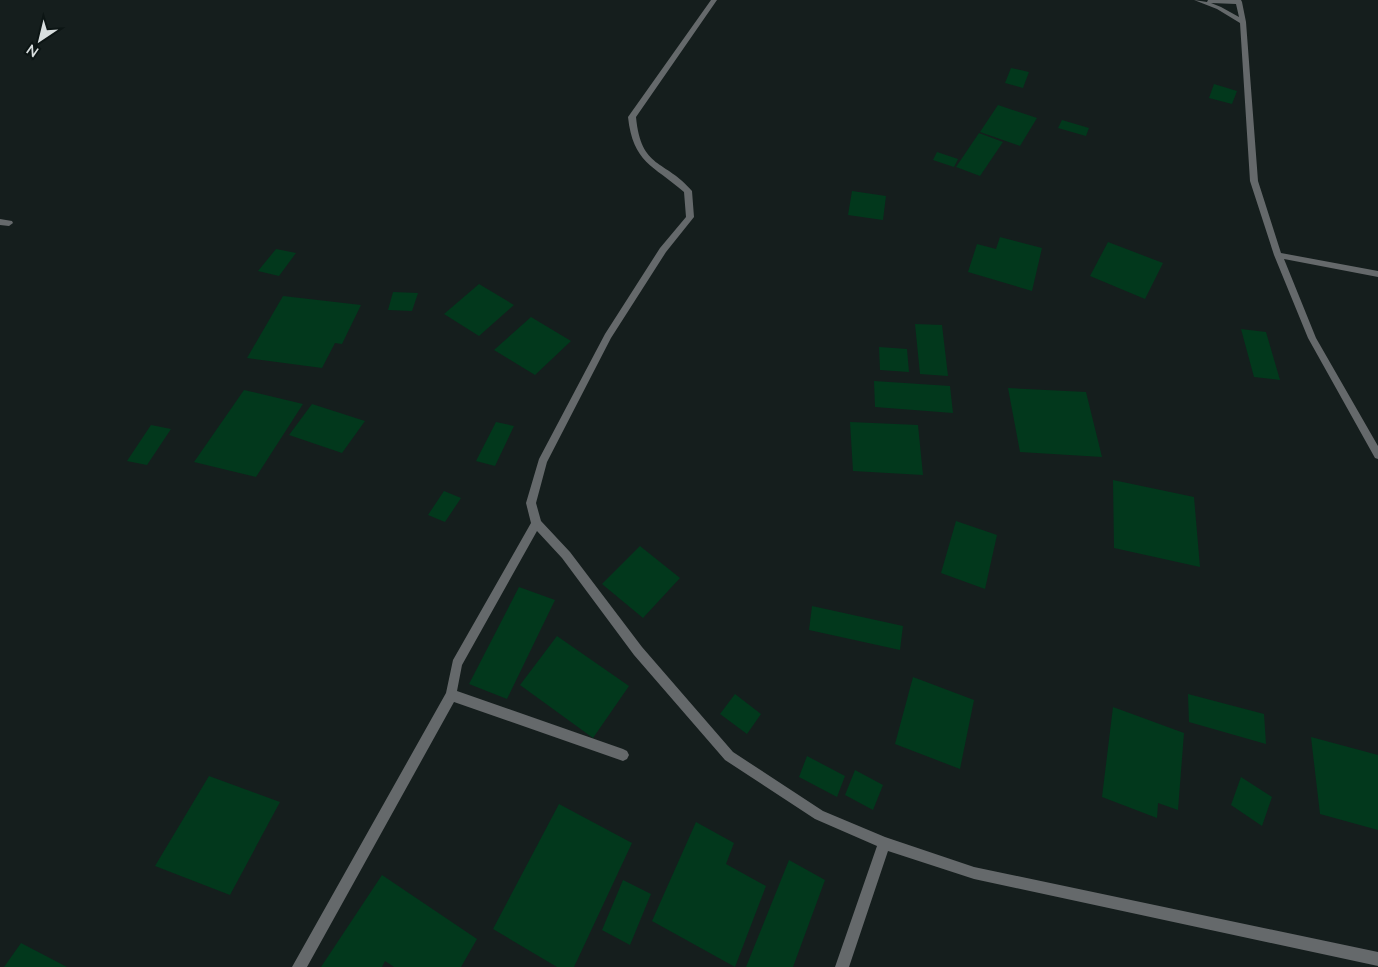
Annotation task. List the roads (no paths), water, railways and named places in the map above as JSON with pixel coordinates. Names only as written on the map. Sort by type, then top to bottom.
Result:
[{"type":"street","points":[[714,0],[632,117],[632,135],[650,163],[676,180],[688,191],[690,217],[663,250],[608,336],[542,462],[531,502],[536,523],[566,555],[638,651],[729,756],[819,815],[884,843],[974,873],[1378,959]]},
{"type":"street","points":[[1199,0],[1239,1],[1243,22],[1254,181],[1278,255],[1312,338],[1378,455]]},
{"type":"street","points":[[1199,0],[1219,8],[1243,22]]},
{"type":"street","points":[[0,222],[9,223]]},
{"type":"street","points":[[1278,255],[1378,274]]},
{"type":"street","points":[[299,967],[451,695],[457,664],[536,523]]},
{"type":"street","points":[[451,695],[623,755]]},
{"type":"street","points":[[842,967],[884,843]]}]
